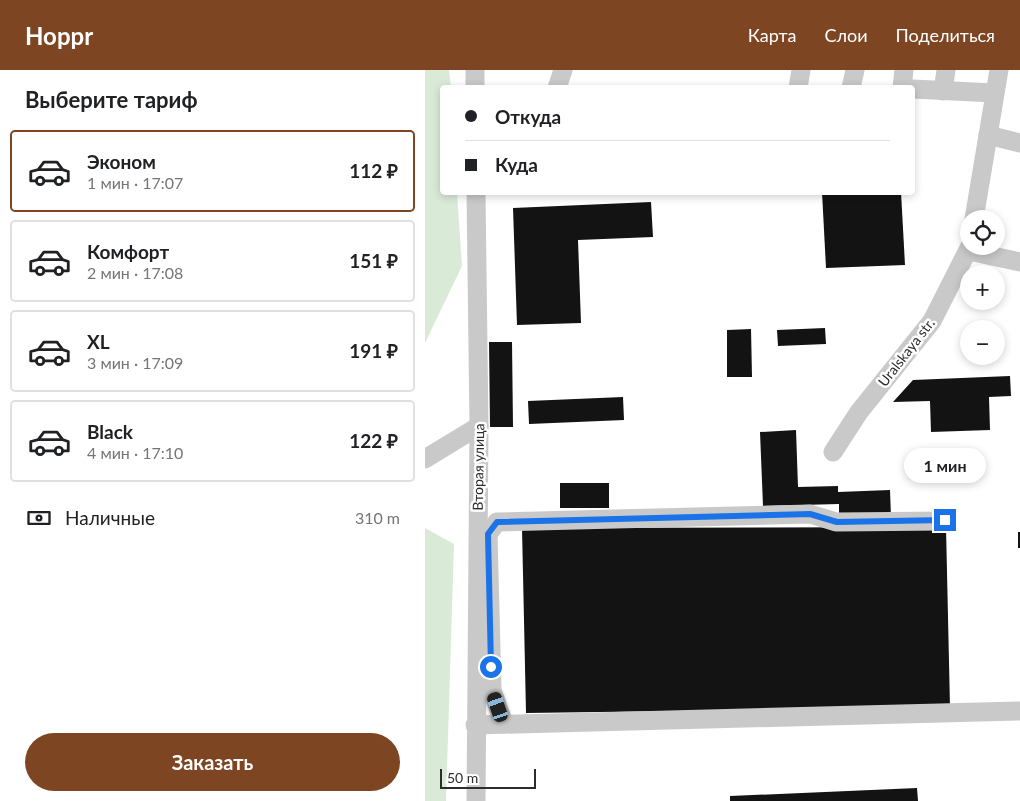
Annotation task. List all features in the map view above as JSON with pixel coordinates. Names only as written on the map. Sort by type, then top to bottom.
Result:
[{"type":"street","points":[[475,70],[475,85]]},
{"type":"street","points":[[558,85],[563,70]]},
{"type":"street","points":[[798,85],[801,70]]},
{"type":"street","points":[[852,85],[855,70]]},
{"type":"street","points":[[902,85],[905,70]]},
{"type":"street","points":[[943,91],[946,70]]},
{"type":"street","points":[[976,210],[999,70]]},
{"type":"street","points":[[915,89],[994,93]]},
{"type":"street","points":[[988,135],[1020,143]]},
{"type":"street","name":"Вторая улица","points":[[476,195],[479,426],[475,725],[476,801]]},
{"type":"street","name":"Uralskaya str.","points":[[833,452],[859,412],[932,321],[965,255]]},
{"type":"street","points":[[994,255],[1020,262]]},
{"type":"street","points":[[425,459],[479,426]]},
{"type":"street","points":[[504,724],[492,690],[491,667],[488,534],[497,522],[810,514],[837,522],[945,520]]},
{"type":"street","points":[[475,725],[1020,711]]},
{"type":"green space","points":[[425,70],[449,70],[451,85],[440,85],[440,195],[457,195],[462,266],[425,343]]},
{"type":"green space","points":[[425,528],[454,544],[446,801],[425,801]]},
{"type":"building","points":[[822,195],[901,195],[905,265],[826,268]]},
{"type":"building","points":[[651,202],[653,237],[578,240],[581,323],[517,325],[513,208]]},
{"type":"building","points":[[825,328],[826,344],[778,346],[777,330]]},
{"type":"building","points":[[751,329],[752,377],[727,377],[727,330]]},
{"type":"building","points":[[489,342],[512,342],[513,427],[490,427]]},
{"type":"building","points":[[1010,376],[1011,396],[989,397],[990,430],[931,432],[930,401],[893,402],[913,380]]},
{"type":"building","points":[[623,397],[624,420],[529,424],[528,401]]},
{"type":"building","points":[[796,430],[798,487],[838,486],[838,492],[890,490],[891,517],[839,519],[839,504],[763,506],[760,432]]},
{"type":"building","points":[[560,483],[609,483],[609,508],[560,508]]},
{"type":"building","points":[[946,527],[950,707],[526,713],[522,528]]},
{"type":"building","points":[[1018,532],[1020,532],[1020,548],[1018,548]]},
{"type":"building","points":[[917,788],[918,801],[730,801],[730,796]]},
{"type":"route","points":[[491,667],[488,534],[497,522],[810,514],[837,522],[945,520]]}]
